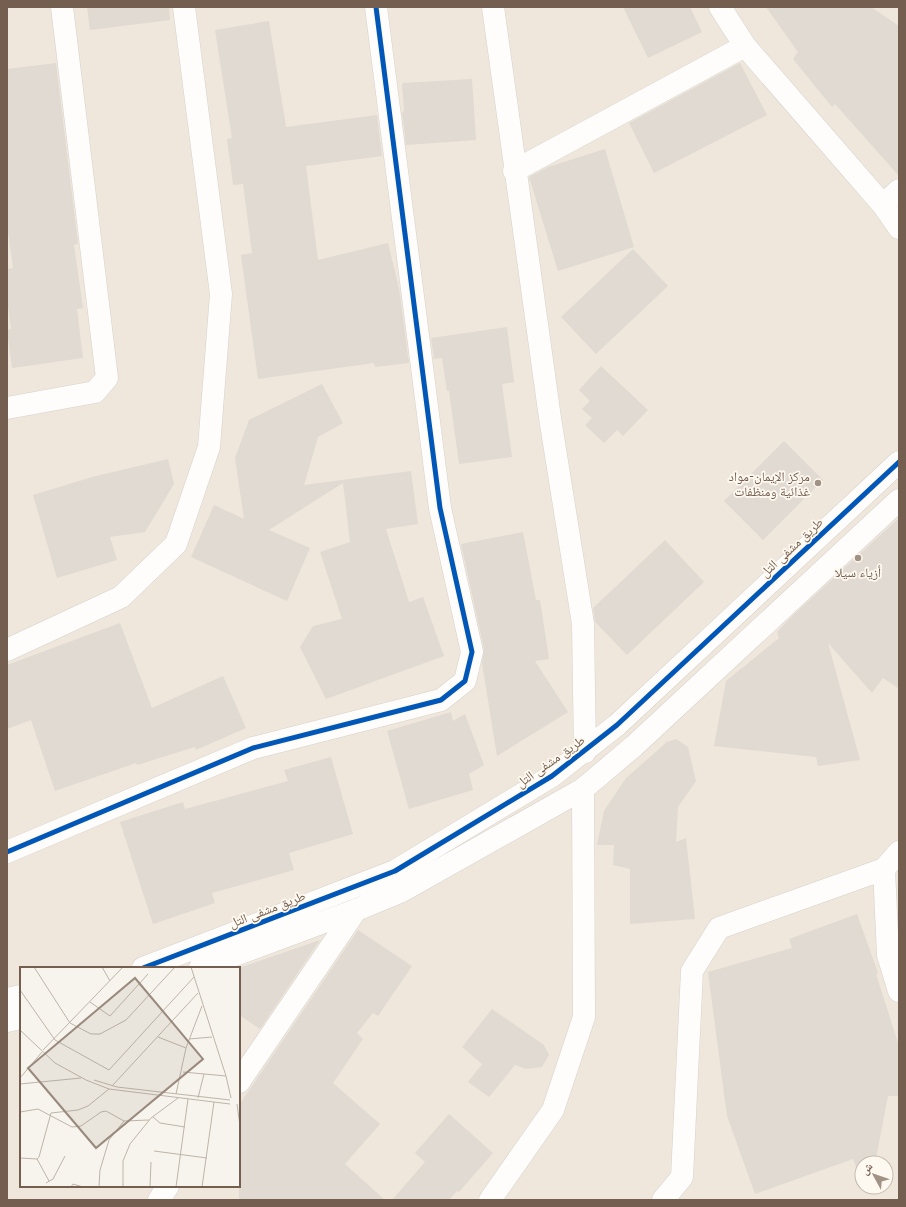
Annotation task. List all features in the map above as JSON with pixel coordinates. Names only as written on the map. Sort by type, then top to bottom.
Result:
[{"type":"street","points":[[7,408],[95,392],[107,378],[62,7]]},
{"type":"street","points":[[7,650],[121,597],[176,544],[209,447],[222,294],[184,7]]},
{"type":"street","points":[[7,852],[253,748],[441,700],[465,681],[472,652],[440,508],[376,7]]},
{"type":"street","points":[[492,7],[550,418],[583,624],[584,752]]},
{"type":"street","points":[[720,7],[745,46],[883,205],[899,228]]},
{"type":"street","points":[[514,171],[745,46]]},
{"type":"street","points":[[883,205],[899,190]]},
{"type":"street","name":"طريق مشفى التل","points":[[146,967],[395,870],[552,776],[584,752],[622,719],[899,462]]},
{"type":"street","points":[[203,967],[356,910],[402,891],[583,789],[634,746],[899,500]]},
{"type":"street","points":[[490,1200],[553,1110],[584,1017],[583,789]]},
{"type":"street","points":[[663,1200],[682,1177],[692,971],[719,928],[884,869],[899,852]]},
{"type":"street","points":[[884,869],[888,955],[899,992]]},
{"type":"street","points":[[240,1081],[356,910]]},
{"type":"street","points":[[7,999],[20,996]]},
{"type":"street","points":[[7,1021],[20,1018]]},
{"type":"street","points":[[159,1200],[167,1187]]},
{"type":"shaded area","points":[[7,7],[899,7],[899,1200],[7,1200]]},
{"type":"building","points":[[87,7],[169,7],[170,20],[90,30]]},
{"type":"building","points":[[623,7],[690,7],[702,32],[648,58]]},
{"type":"building","points":[[766,7],[871,7],[899,26],[899,176],[835,104],[832,107],[793,59],[798,52]]},
{"type":"building","points":[[269,21],[286,127],[377,115],[382,156],[306,166],[318,260],[388,243],[399,288],[409,363],[375,367],[374,363],[258,379],[241,255],[252,253],[243,184],[233,185],[227,139],[232,138],[215,30]]},
{"type":"building","points":[[56,63],[78,244],[74,245],[83,308],[77,309],[83,358],[12,368],[7,330],[11,329],[7,299],[7,269],[13,268],[7,225],[7,69]]},
{"type":"building","points":[[740,63],[767,115],[654,173],[629,123]]},
{"type":"building","points":[[472,79],[476,140],[406,145],[402,112],[404,111],[402,83]]},
{"type":"building","points":[[605,149],[634,247],[558,271],[529,177],[548,167]]},
{"type":"building","points":[[633,249],[668,286],[596,354],[561,317]]},
{"type":"building","points":[[507,327],[514,382],[502,384],[512,457],[459,464],[449,391],[447,391],[442,358],[434,359],[431,338]]},
{"type":"building","points":[[601,366],[648,410],[623,436],[617,430],[604,443],[585,425],[592,418],[582,409],[590,401],[579,390]]},
{"type":"building","points":[[322,384],[343,423],[318,437],[304,485],[411,471],[418,524],[386,529],[409,602],[423,597],[444,656],[326,699],[300,647],[313,626],[342,619],[320,552],[350,542],[343,483],[269,530],[310,548],[287,601],[191,557],[214,505],[244,519],[235,458],[249,420]]},
{"type":"building","points":[[784,441],[823,480],[763,540],[724,501]]},
{"type":"building","points":[[168,459],[174,484],[145,532],[110,537],[117,560],[57,578],[33,495],[92,477]]},
{"type":"building","points":[[899,518],[899,689],[883,678],[872,693],[828,643],[860,760],[818,766],[816,757],[714,746],[726,681],[779,638],[777,632],[791,617]]},
{"type":"building","points":[[523,532],[536,600],[540,600],[549,659],[535,661],[568,712],[497,756],[482,663],[484,649],[461,544]]},
{"type":"building","points":[[665,540],[704,582],[627,655],[595,622],[593,608]]},
{"type":"building","points":[[120,623],[152,708],[223,676],[246,728],[196,750],[195,747],[137,765],[136,763],[55,791],[31,720],[7,729],[7,665]]},
{"type":"building","points":[[451,712],[453,721],[465,714],[484,765],[469,774],[473,790],[409,809],[387,731]]},
{"type":"building","points":[[676,739],[688,747],[696,781],[678,807],[676,842],[686,838],[695,919],[630,924],[630,869],[613,865],[614,845],[597,845],[604,811],[626,778],[667,742]]},
{"type":"building","points":[[331,757],[353,834],[289,853],[294,870],[212,893],[215,903],[153,924],[120,822],[183,802],[185,809],[288,781],[284,770]]},
{"type":"building","points":[[857,914],[878,973],[876,974],[899,1046],[899,1096],[888,1096],[877,1155],[854,1155],[854,1162],[853,1159],[755,1194],[727,1116],[708,972],[792,948],[789,939]]},
{"type":"building","points":[[358,930],[412,966],[378,1016],[373,1013],[357,1033],[363,1039],[333,1083],[380,1124],[345,1164],[385,1200],[239,1200],[240,1104]]},
{"type":"building","points":[[320,940],[260,1029],[240,1016],[240,968]]},
{"type":"building","points":[[492,1009],[544,1045],[549,1055],[542,1067],[526,1069],[515,1065],[489,1097],[468,1082],[482,1064],[462,1047]]},
{"type":"building","points":[[449,1114],[493,1153],[459,1192],[457,1191],[449,1200],[392,1200],[425,1162],[415,1153]]},
{"type":"cycle path","points":[[7,852],[253,748],[441,700],[465,681],[472,652],[440,508],[376,7]]},
{"type":"cycle path","points":[[146,967],[395,871],[552,776],[617,725],[899,462]]},
{"type":"place","name":"مركز الإيمان-مواد غذائية ومنظفات","points":[[818,483]]},
{"type":"place","name":"أزياء سيلا","points":[[858,558]]}]
